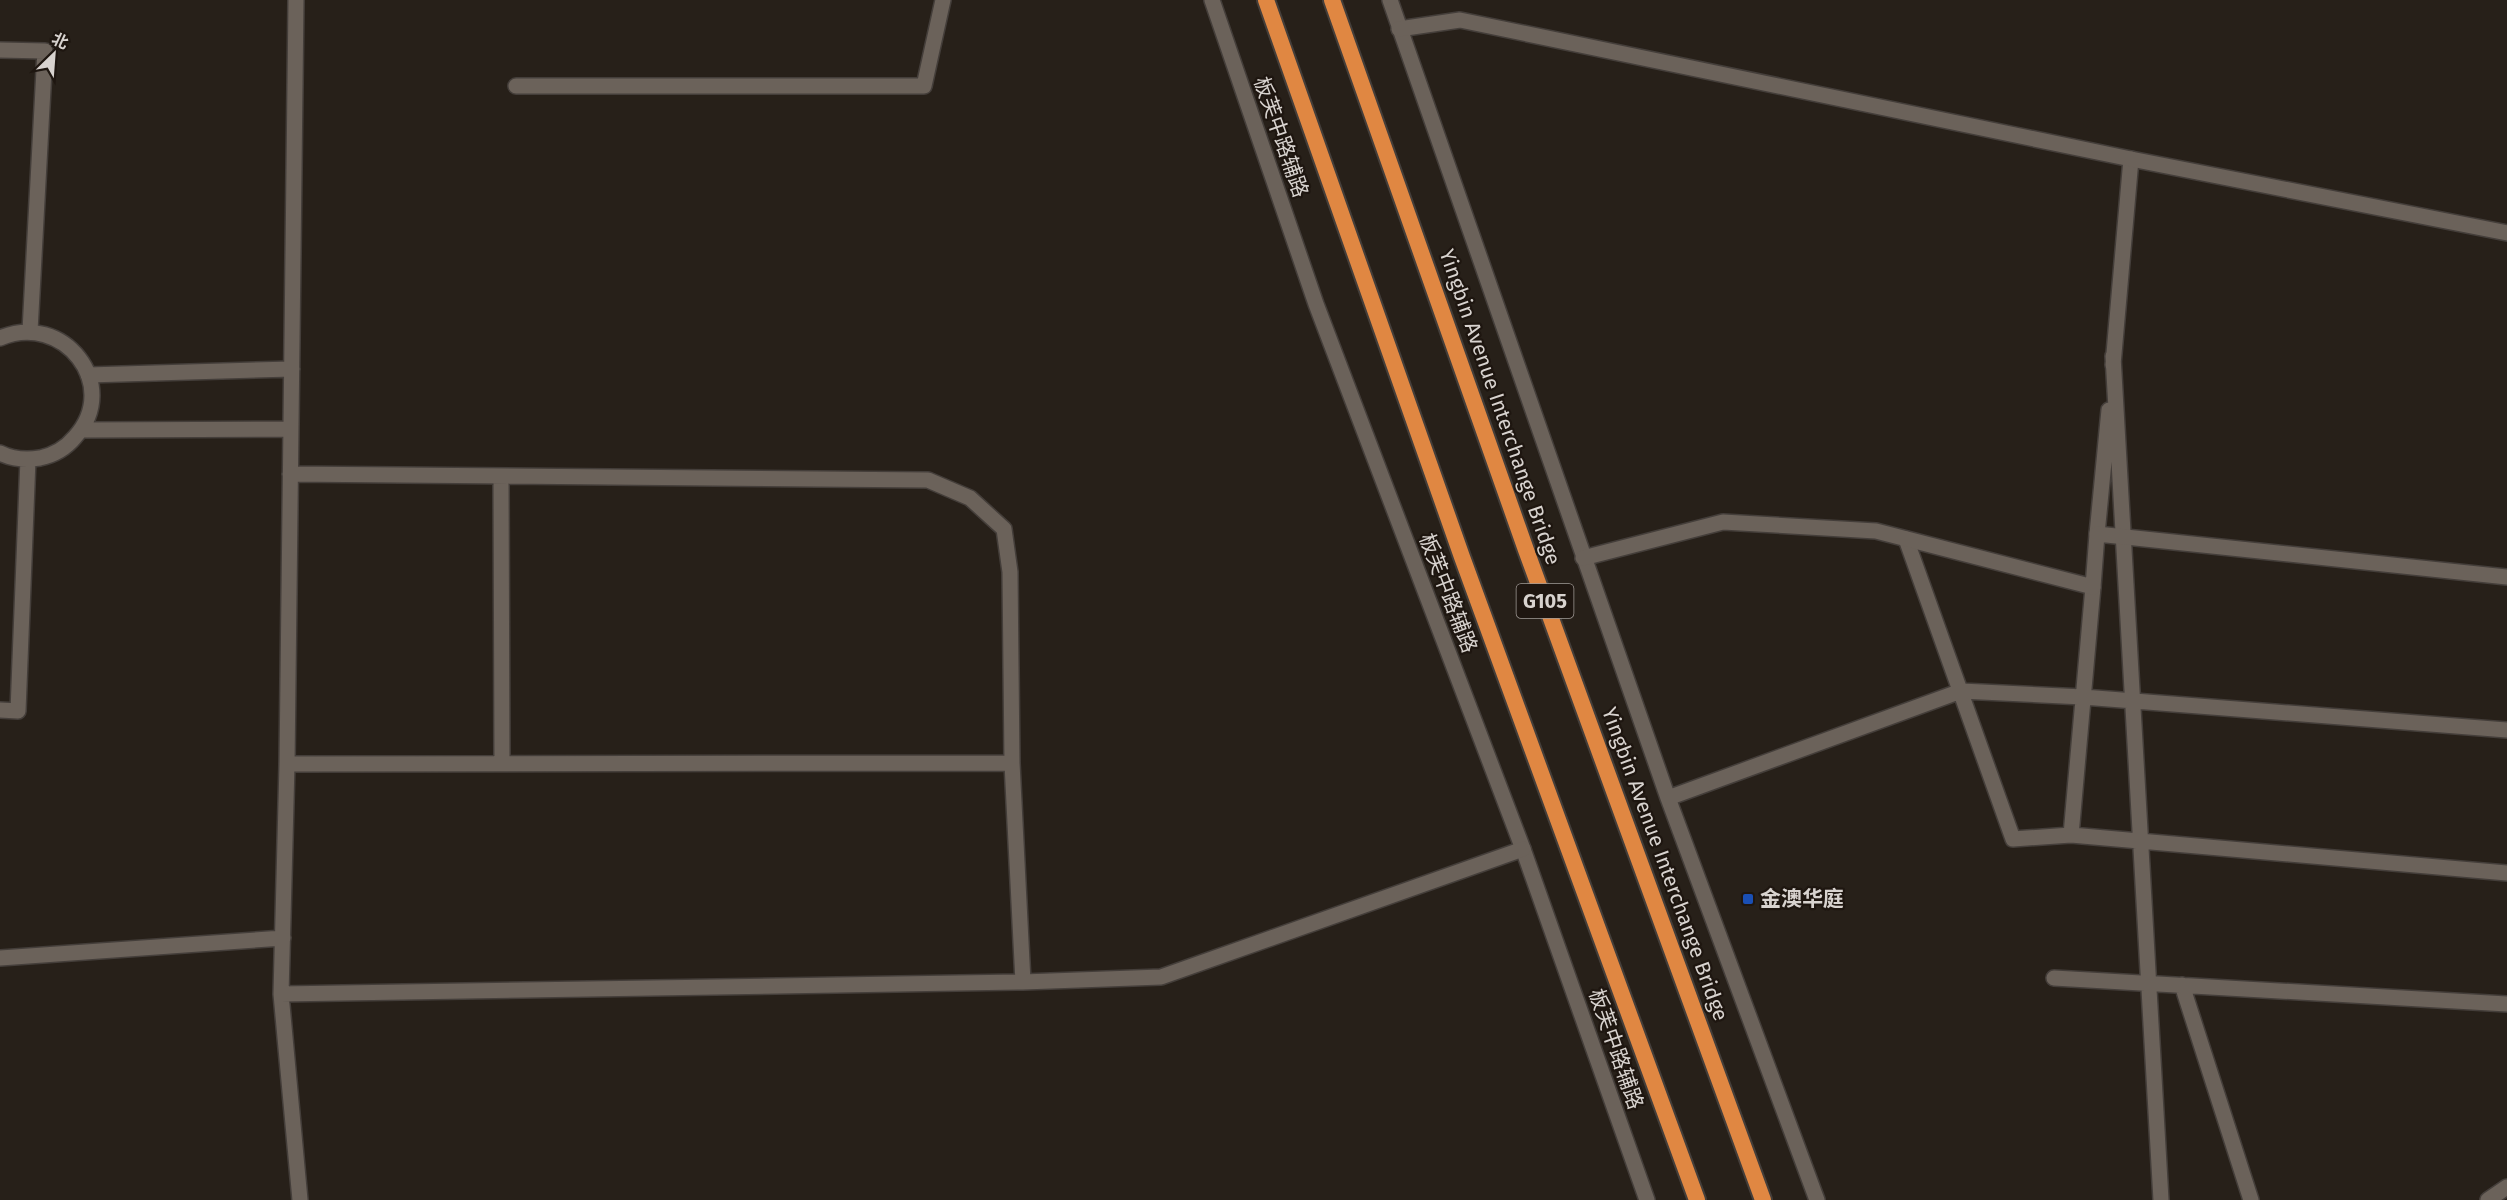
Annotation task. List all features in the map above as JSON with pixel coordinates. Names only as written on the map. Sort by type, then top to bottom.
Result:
[{"type":"highway","name":"G105","points":[[1266,0],[1462,557],[1697,1200]]},
{"type":"highway","name":"Yingbin Avenue Interchange Bridge","points":[[1332,0],[1526,550],[1763,1200]]},
{"type":"street","points":[[296,0],[287,764],[280,994],[300,1200]]},
{"type":"street","points":[[516,86],[924,86],[943,0]]},
{"type":"street","name":"板芙中路辅路","points":[[1212,0],[1316,304],[1523,849],[1647,1200]]},
{"type":"street","name":"G105","points":[[1390,0],[1668,798],[1817,1200]]},
{"type":"street","points":[[1399,29],[1460,20],[2131,159],[2507,233]]},
{"type":"street","points":[[0,50],[45,51],[30,331]]},
{"type":"street","points":[[2071,835],[2131,159]]},
{"type":"street","points":[[0,338],[10,333],[30,331],[49,335],[66,344],[80,358],[88,375],[92,394],[90,413],[82,430],[68,446],[49,456],[28,459],[7,457],[0,453]]},
{"type":"street","points":[[2113,356],[2161,1200]]},
{"type":"street","points":[[88,375],[292,369]]},
{"type":"street","points":[[82,430],[291,429]]},
{"type":"street","points":[[0,710],[18,711],[28,459]]},
{"type":"street","points":[[290,474],[928,480],[970,498],[1004,529],[1010,572],[1012,763],[1023,982]]},
{"type":"street","points":[[501,476],[502,764]]},
{"type":"street","points":[[1583,558],[1723,522],[1876,531],[2093,587]]},
{"type":"street","points":[[2097,534],[2507,577]]},
{"type":"street","points":[[1906,539],[2013,839],[2071,835],[2507,873]]},
{"type":"street","points":[[1668,798],[1961,691],[2083,697],[2507,730]]},
{"type":"street","points":[[287,764],[1012,763]]},
{"type":"street","points":[[280,994],[1023,982],[1161,977],[1523,849]]},
{"type":"street","points":[[0,958],[282,938]]},
{"type":"street","points":[[2054,978],[2507,1004]]},
{"type":"street","points":[[2182,985],[2252,1200]]},
{"type":"street","points":[[2488,1200],[2507,1187]]},
{"type":"place","name":"金澳华庭","points":[[1748,899]]}]
